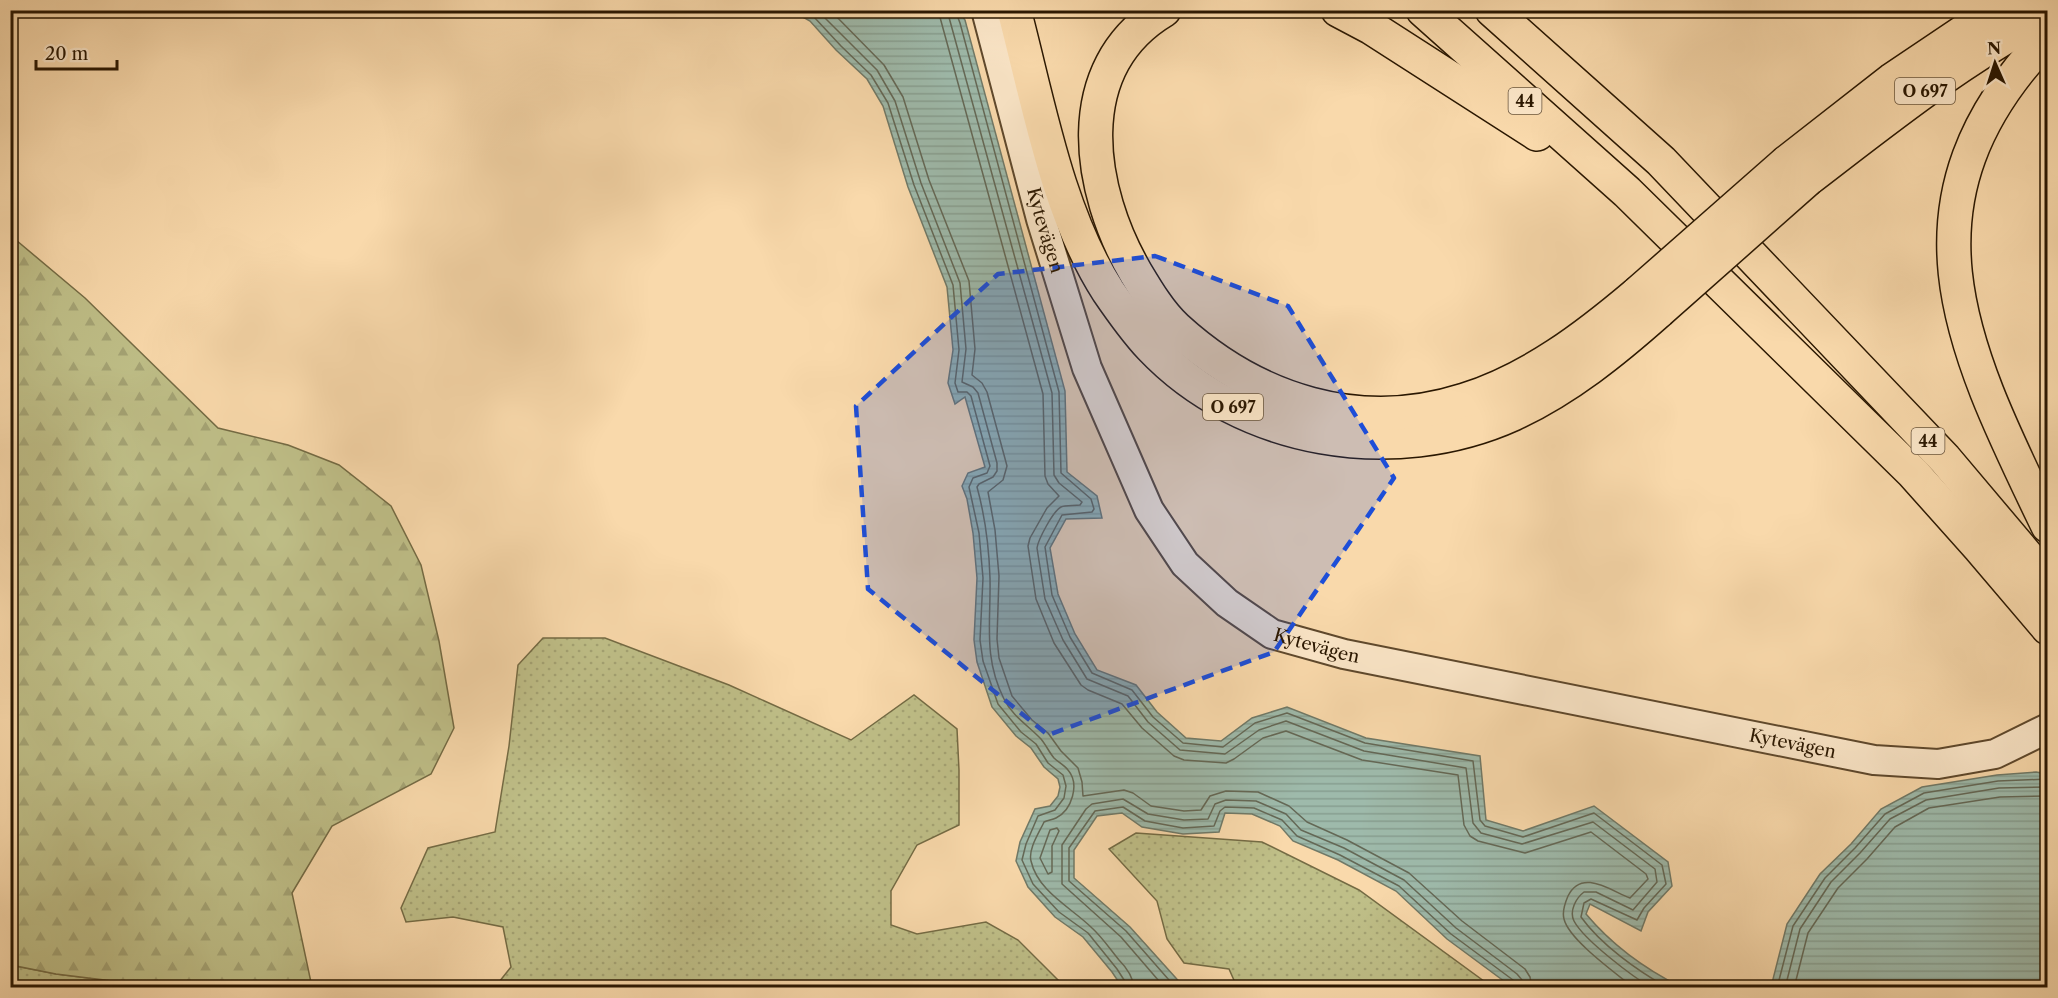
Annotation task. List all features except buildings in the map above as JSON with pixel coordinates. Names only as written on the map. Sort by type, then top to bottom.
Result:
[{"type":"main road","name":"O 697","points":[[1014,10],[1060,183],[1078,231],[1107,290],[1152,348],[1210,395],[1276,426],[1315,436],[1354,442],[1393,444],[1442,437],[1473,429],[1512,414],[1588,370],[1648,302],[1798,170],[1891,115],[1993,45],[2048,13]]},
{"type":"main road","points":[[1164,10],[1130,37],[1111,67],[1099,99],[1095,132],[1096,166],[1114,231],[1151,298],[1174,326],[1207,354],[1238,375],[1272,392],[1313,406],[1355,412],[1430,409],[1465,400],[1503,385],[1546,363],[1609,318],[1648,302]]},
{"type":"main road","points":[[1338,10],[1372,28],[1627,192]]},
{"type":"main road","name":"44","points":[[1423,10],[1627,192],[1913,473],[2048,628]]},
{"type":"main road","name":"44","points":[[1492,10],[1661,160],[1945,459],[2048,581]]},
{"type":"main road","points":[[1798,170],[1892,80],[1996,10]]},
{"type":"main road","points":[[2048,37],[2016,72],[1993,106],[1976,140],[1964,170],[1956,206],[1952,243],[1962,323],[1974,361],[1994,412],[2048,526]]},
{"type":"street","name":"Kytevägen","points":[[986,10],[1041,219],[1087,368],[1149,510],[1185,564],[1236,609],[1272,634],[1344,654],[1874,760],[1938,764],[1995,754],[2048,728]]},
{"type":"highlighted area","points":[[1155,256],[1288,306],[1394,478],[1274,652],[1048,735],[868,589],[856,406],[998,274]]},
{"type":"green space","points":[[10,235],[85,298],[218,428],[288,445],[339,465],[391,506],[421,565],[439,641],[454,728],[431,774],[332,826],[292,893],[312,987],[150,987],[56,974],[11,965]]},
{"type":"green space","points":[[543,638],[605,638],[729,685],[851,740],[914,695],[957,729],[959,825],[917,845],[891,891],[891,925],[917,934],[986,922],[1018,940],[1065,987],[495,987],[511,967],[503,927],[453,917],[406,922],[401,908],[428,848],[495,832],[509,746],[518,665]]},
{"type":"green space","points":[[1136,833],[1262,842],[1359,890],[1492,987],[1237,987],[1229,969],[1184,963],[1167,939],[1157,901],[1109,849]]},
{"type":"green space","points":[[10,965],[56,974],[150,987],[11,987]]},
{"type":"water","points":[[792,11],[959,11],[965,20],[1065,391],[1067,472],[1097,496],[1102,518],[1066,519],[1050,548],[1058,594],[1075,634],[1097,670],[1136,685],[1157,712],[1186,738],[1221,741],[1252,718],[1287,707],[1366,738],[1480,756],[1486,820],[1523,831],[1594,806],[1668,862],[1672,886],[1648,912],[1641,931],[1590,904],[1586,914],[1630,955],[1681,987],[1512,987],[1447,939],[1396,891],[1338,860],[1293,841],[1280,826],[1252,814],[1225,813],[1219,832],[1183,834],[1142,827],[1122,813],[1097,816],[1074,850],[1074,878],[1130,927],[1184,987],[1122,987],[1083,937],[1055,917],[1028,887],[1016,861],[1020,842],[1035,809],[1050,806],[1058,796],[1060,787],[1058,779],[1044,767],[1031,748],[1016,736],[992,707],[977,662],[974,640],[977,578],[973,533],[967,499],[962,486],[968,473],[985,467],[965,397],[955,404],[948,383],[953,350],[947,287],[908,187],[883,106],[867,79],[810,21]]},
{"type":"water","points":[[2036,772],[2047,774],[2047,987],[1771,987],[1787,924],[1820,874],[1851,844],[1881,809],[1922,787],[1997,775]]}]
